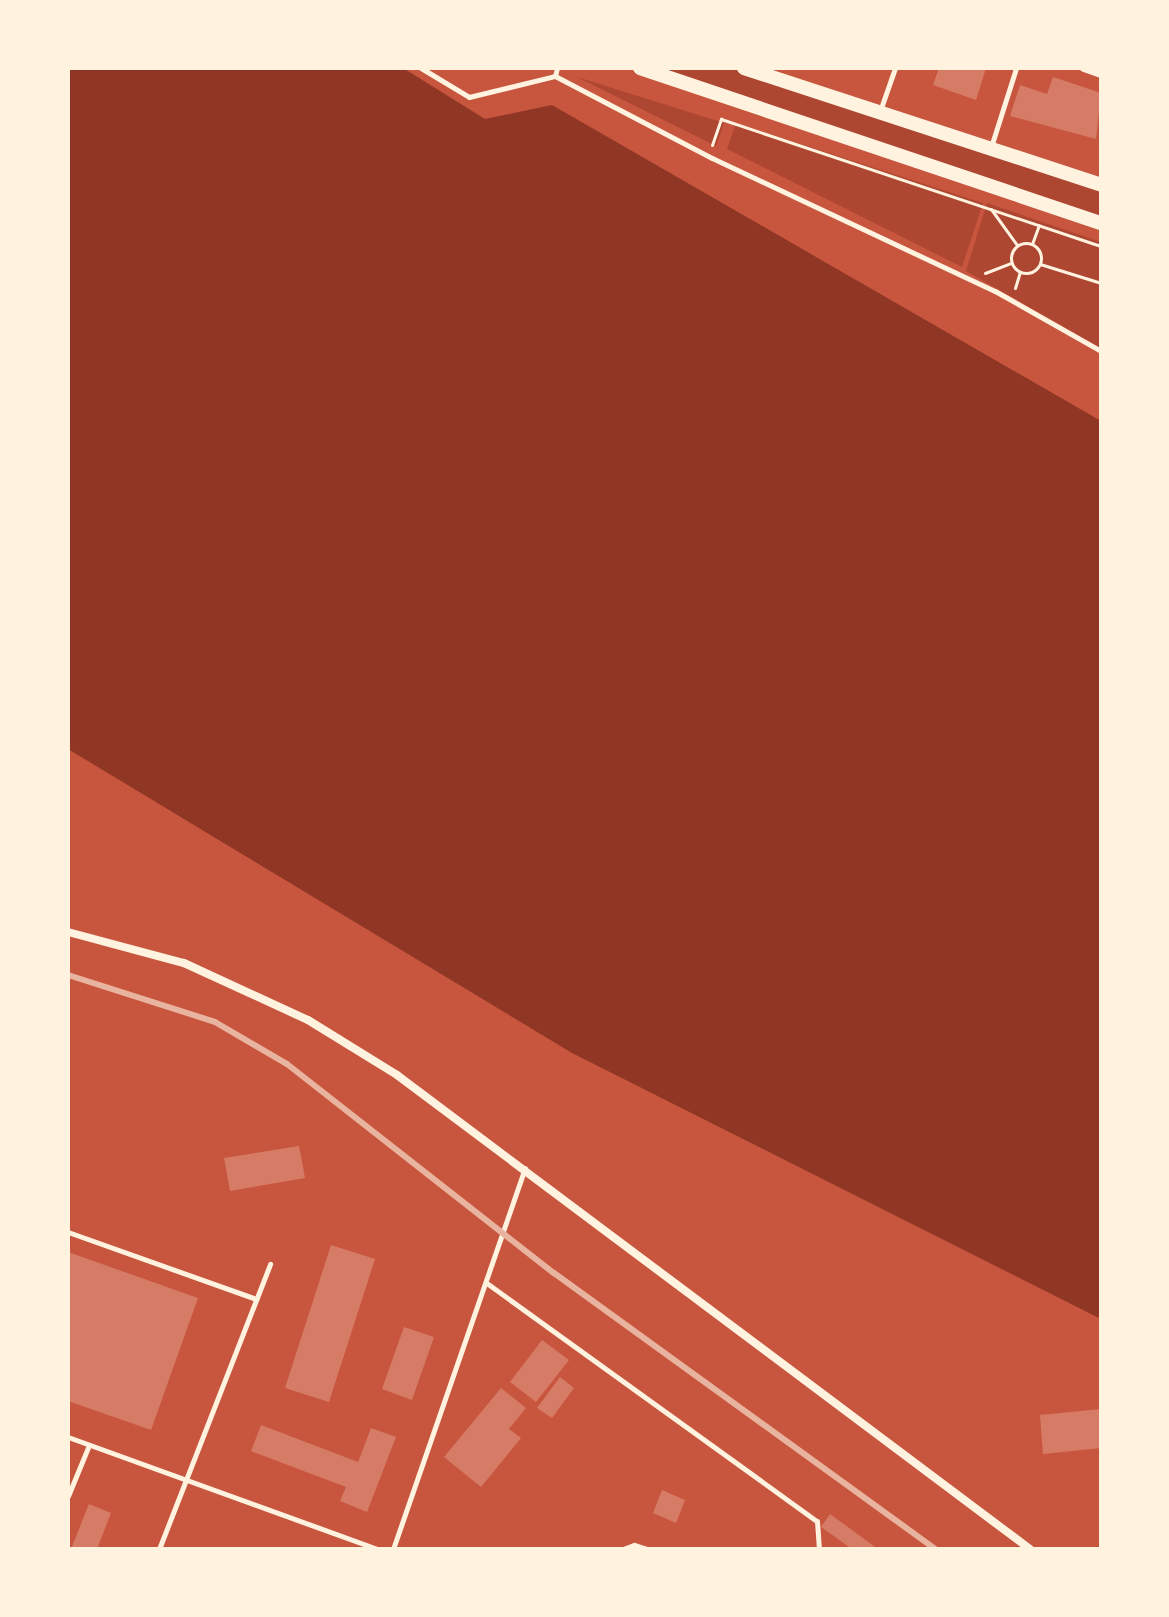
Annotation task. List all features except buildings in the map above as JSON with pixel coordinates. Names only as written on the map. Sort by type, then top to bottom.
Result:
[{"type":"main road","points":[[640,68],[1101,223]]},
{"type":"main road","points":[[744,68],[1101,185]]},
{"type":"street","points":[[1084,68],[1101,74]]},
{"type":"street","points":[[68,932],[184,963],[308,1020],[397,1075],[1030,1549]]},
{"type":"lane","points":[[421,68],[469,97],[555,76],[708,156],[970,279],[1101,351]]},
{"type":"lane","points":[[555,76],[557,68]]},
{"type":"lane","points":[[880,112],[895,68]]},
{"type":"lane","points":[[990,148],[1016,68]]},
{"type":"lane","points":[[393,1549],[488,1284],[525,1168]]},
{"type":"lane","points":[[68,1232],[256,1299]]},
{"type":"lane","points":[[159,1549],[270,1264]]},
{"type":"lane","points":[[488,1284],[817,1521],[819,1549]]},
{"type":"lane","points":[[68,1437],[377,1549]]},
{"type":"lane","points":[[68,1496],[89,1445]]},
{"type":"lane","points":[[623,1549],[647,1549]]},
{"type":"path","points":[[708,156],[721,119],[1101,246]]},
{"type":"path","points":[[991,209],[1017,245]]},
{"type":"path","points":[[1032,244],[1039,225]]},
{"type":"path","points":[[1017,245],[1032,244]]},
{"type":"path","points":[[1011,263],[1020,272],[1034,271],[1040,264],[1041,255],[1032,244]]},
{"type":"path","points":[[1011,263],[1017,245]]},
{"type":"path","points":[[970,279],[1011,263]]},
{"type":"path","points":[[1040,264],[1101,283]]},
{"type":"path","points":[[1011,300],[1020,272]]},
{"type":"shaded area","points":[[68,68],[403,68],[485,119],[552,105],[1101,421],[1101,1319],[572,1053],[68,749]]},
{"type":"shaded area","points":[[638,68],[742,68],[1101,185],[1101,224]]},
{"type":"shaded area","points":[[577,77],[724,123],[716,146]]},
{"type":"shaded area","points":[[736,123],[983,203],[962,267],[727,149]]},
{"type":"shaded area","points":[[987,203],[1101,242],[1101,348],[966,271]]},
{"type":"railway","points":[[68,975],[215,1022],[287,1064],[554,1273],[935,1549]]}]
